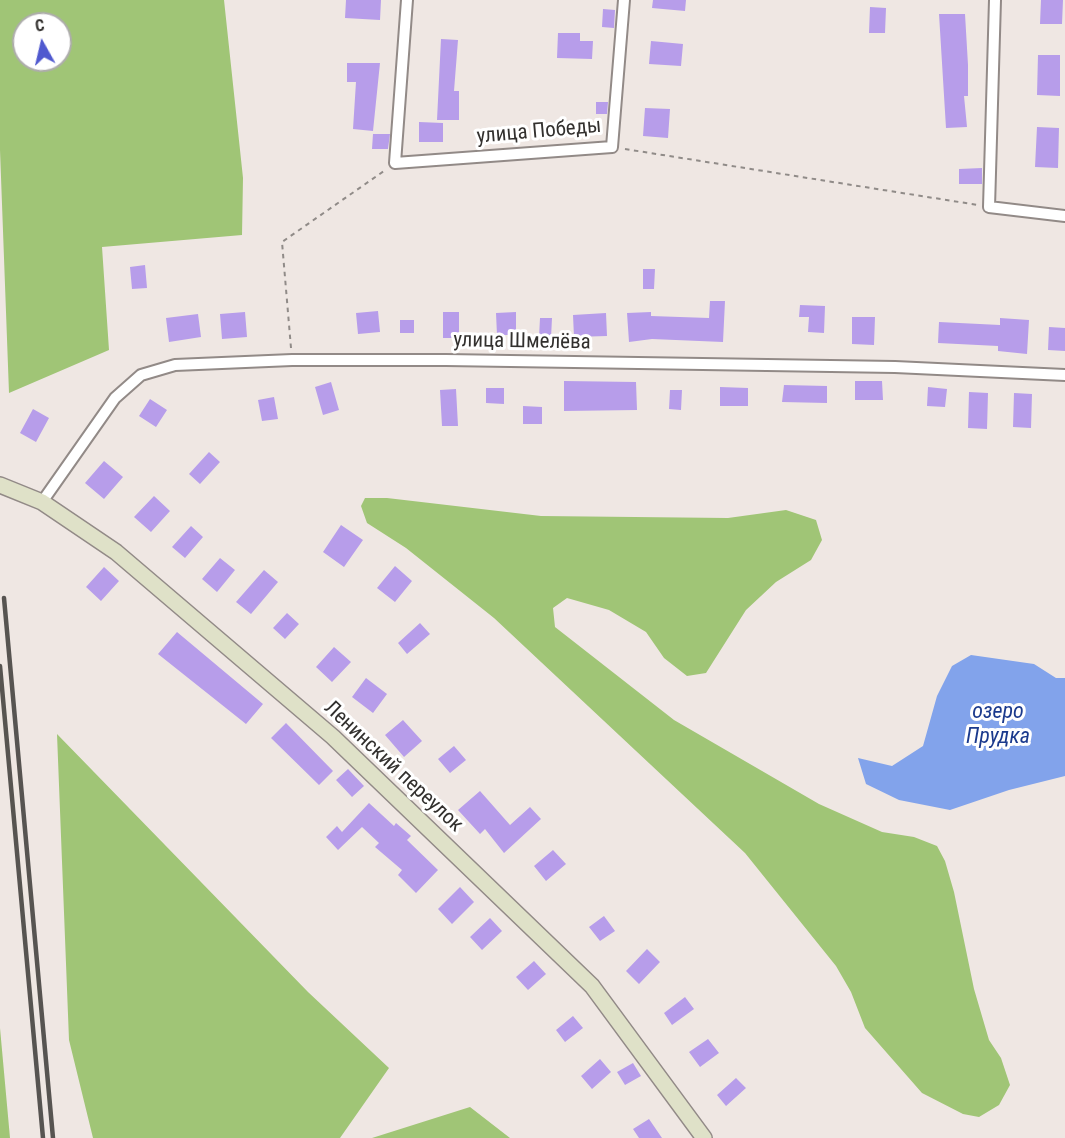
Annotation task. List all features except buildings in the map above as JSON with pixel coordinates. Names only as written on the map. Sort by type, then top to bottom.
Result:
[{"type":"main road","name":"Ленинский переулок","points":[[0,485],[42,502],[125,559],[342,745],[592,986],[704,1138]]},
{"type":"street","points":[[395,163],[407,0]]},
{"type":"street","name":"улица Победы","points":[[395,163],[612,147],[624,0]]},
{"type":"street","points":[[995,0],[989,207],[1065,216]]},
{"type":"street","name":"улица Шмелёва","points":[[42,502],[115,398],[141,375],[175,365],[292,360],[895,367],[1065,375]]},
{"type":"path","points":[[612,147],[989,207]]},
{"type":"path","points":[[292,360],[282,242],[395,163]]},
{"type":"green space","points":[[0,0],[224,0],[243,178],[242,235],[102,247],[109,350],[9,393],[0,150]]},
{"type":"green space","points":[[365,498],[387,498],[541,516],[728,518],[786,510],[816,520],[822,540],[811,560],[776,582],[746,610],[706,673],[687,676],[664,658],[646,632],[609,610],[567,598],[553,608],[555,627],[674,720],[819,804],[882,832],[914,837],[937,846],[945,861],[954,892],[974,989],[989,1040],[1001,1058],[1010,1085],[999,1105],[979,1117],[963,1114],[922,1093],[865,1028],[851,992],[836,966],[745,853],[494,618],[406,548],[367,523],[361,506]]},
{"type":"green space","points":[[57,734],[308,992],[389,1068],[340,1138],[93,1138],[69,1040]]},
{"type":"green space","points":[[0,1028],[10,1138],[0,1138]]},
{"type":"green space","points":[[470,1107],[510,1138],[372,1138]]},
{"type":"water","name":"озеро Прудка","points":[[971,655],[1034,664],[1056,678],[1065,678],[1065,776],[1009,790],[950,810],[899,800],[866,784],[858,758],[892,766],[923,746],[937,696],[952,666]]},
{"type":"railway","points":[[4,598],[53,1138]]},
{"type":"railway","points":[[0,666],[43,1138]]}]
